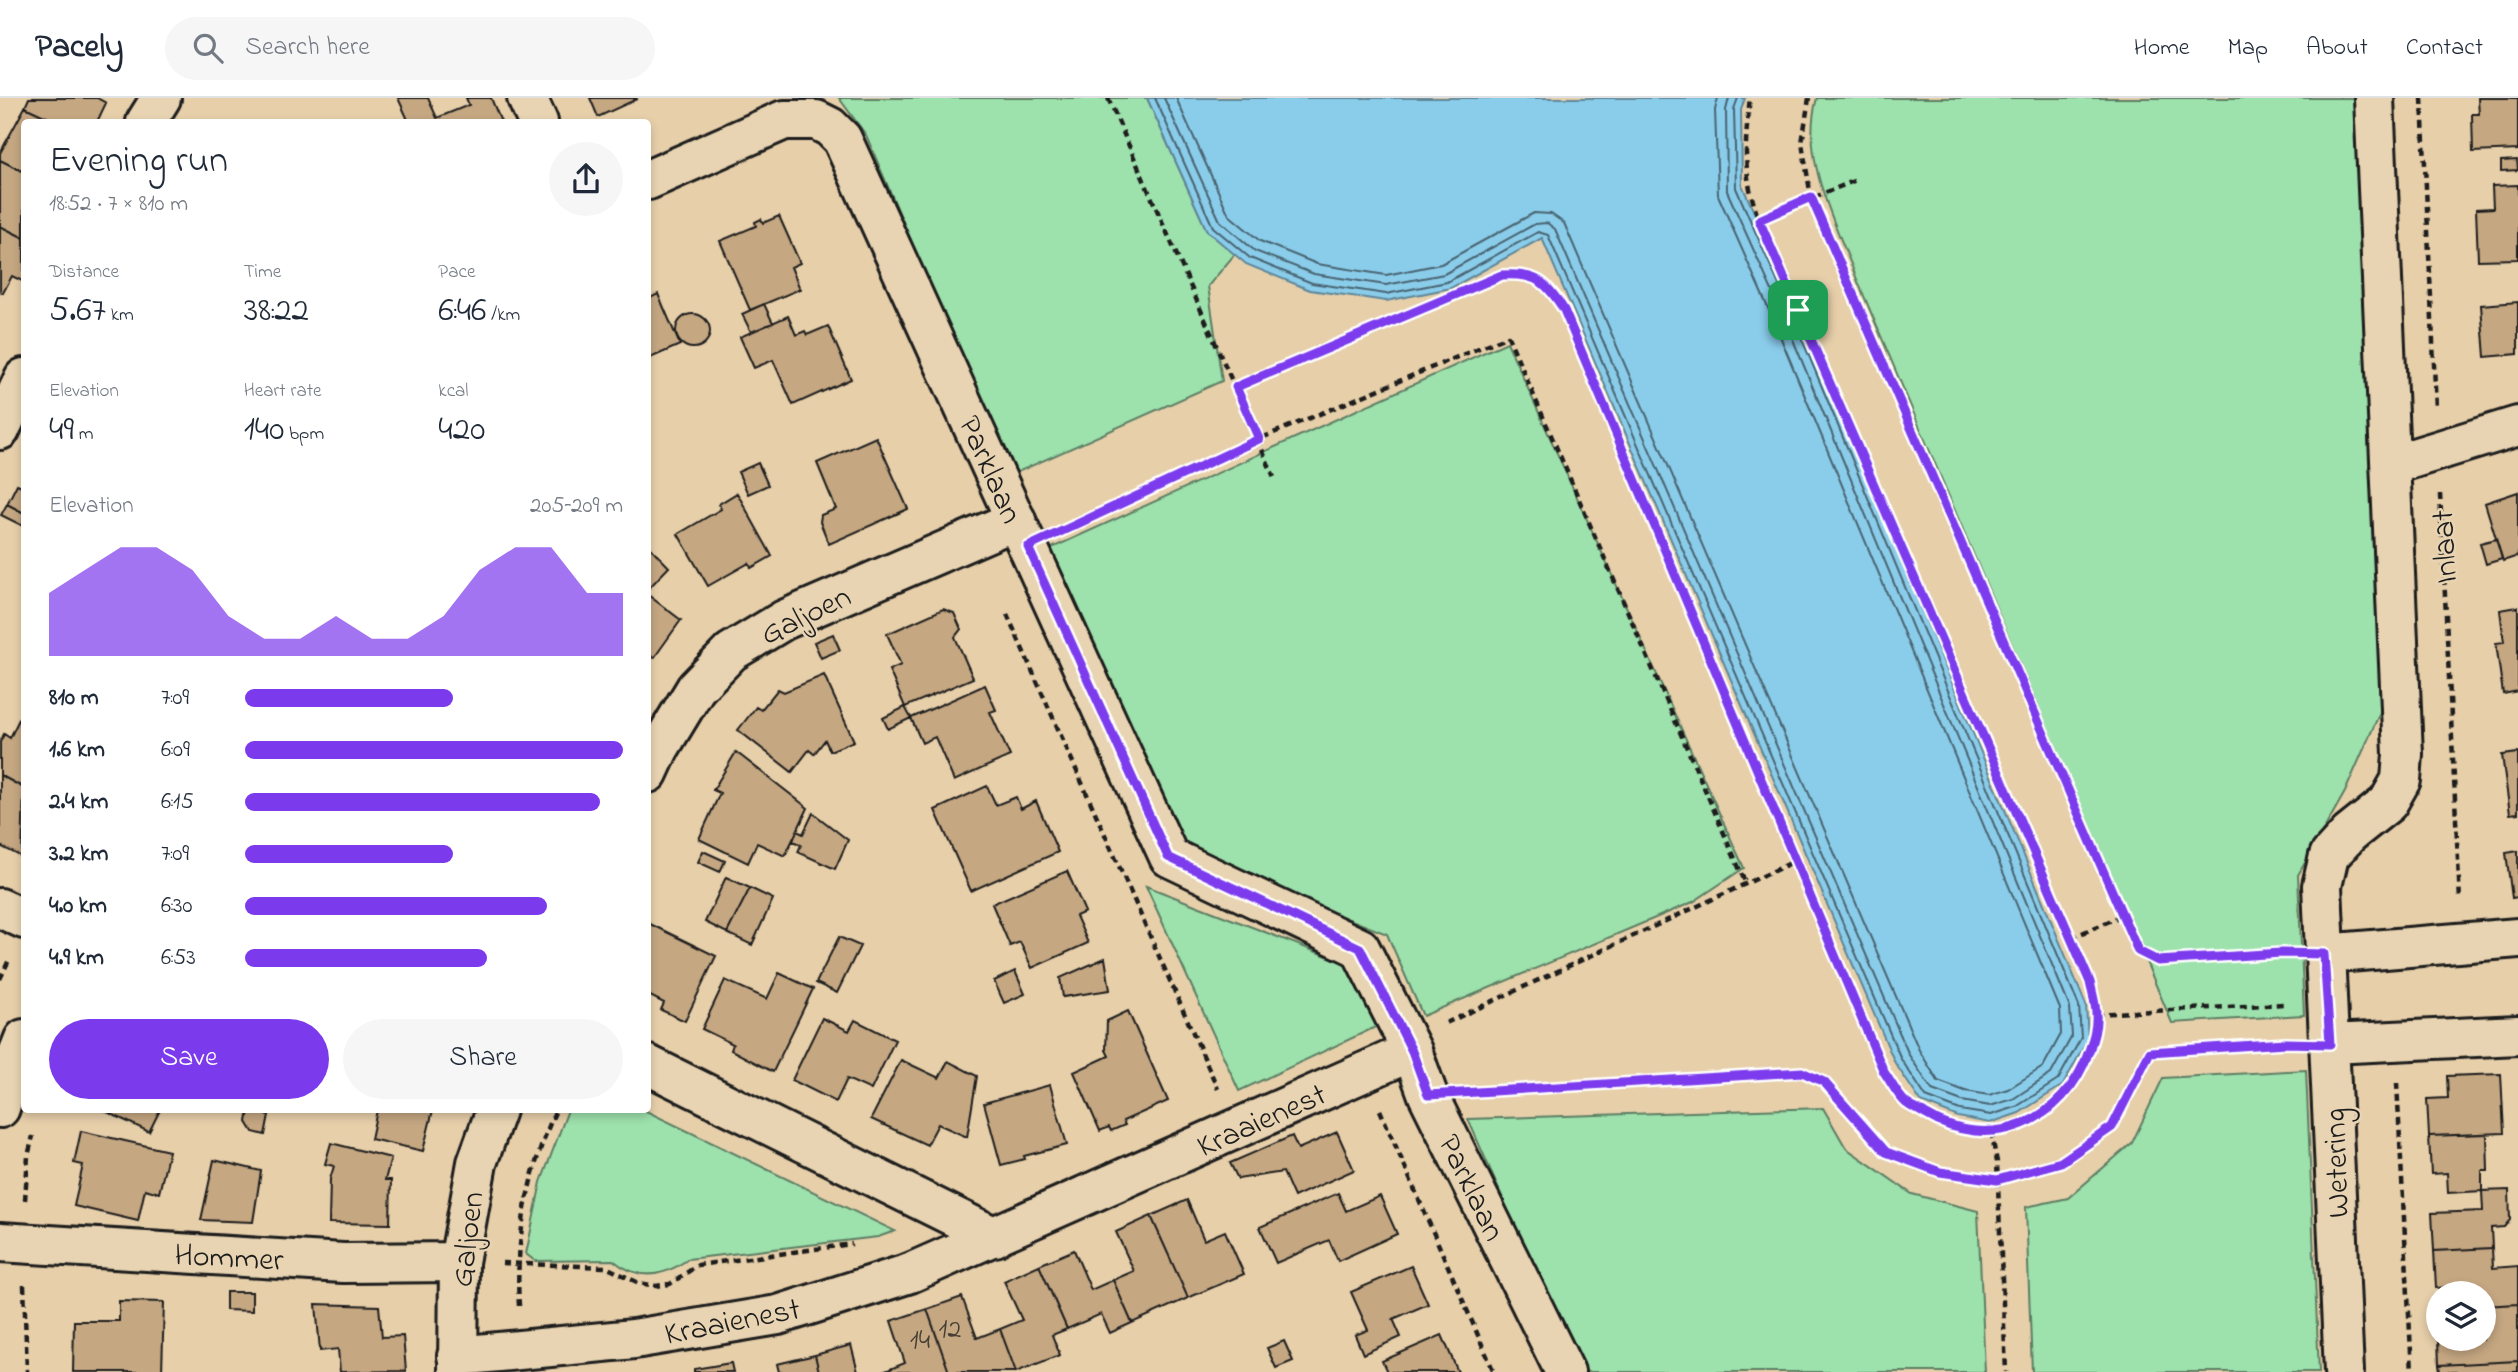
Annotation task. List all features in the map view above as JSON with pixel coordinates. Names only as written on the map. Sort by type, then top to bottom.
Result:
[{"type":"street","points":[[148,119],[161,98]]},
{"type":"street","points":[[527,98],[537,119]]},
{"type":"street","name":"Inlaat","points":[[2324,954],[2322,886],[2329,856],[2348,834],[2388,803],[2401,780],[2403,754],[2374,98]]},
{"type":"street","name":"Parklaan","points":[[651,179],[784,120],[816,120],[830,127],[842,139],[1168,857],[1360,948],[1410,1046],[1428,1095],[1565,1372]]},
{"type":"street","points":[[0,430],[21,384]]},
{"type":"street","points":[[2391,465],[2518,426]]},
{"type":"street","name":"Galjoen","points":[[651,766],[696,688],[731,652],[784,620],[1022,534]]},
{"type":"street","points":[[0,908],[21,918]]},
{"type":"street","points":[[2324,954],[2518,938]]},
{"type":"street","name":"Wetering","points":[[2324,954],[2344,1372]]},
{"type":"street","points":[[2330,1044],[2395,1043],[2518,1035]]},
{"type":"street","points":[[0,1108],[21,1046]]},
{"type":"street","name":"Kraaienest","points":[[458,1364],[522,1350],[634,1339],[778,1315],[909,1273],[1364,1073],[1410,1046]]},
{"type":"street","points":[[651,1066],[995,1237]]},
{"type":"street","name":"Galjoen","points":[[458,1364],[459,1262],[477,1163],[495,1113]]},
{"type":"street","name":"Hommer","points":[[0,1242],[343,1263],[459,1262]]},
{"type":"path","points":[[1108,98],[1275,477]]},
{"type":"path","points":[[1236,387],[1502,275],[1519,274],[1537,278],[1552,290],[1564,310],[1884,1072],[1906,1102],[1938,1122],[1962,1130],[1991,1132],[2032,1122],[2060,1101],[2083,1068],[2094,1037],[2096,1014],[2090,982],[1759,220],[1745,172],[1745,132],[1749,98]]},
{"type":"path","points":[[1809,98],[1802,143],[1811,197],[2138,951],[2158,961],[2281,953],[2324,954]]},
{"type":"path","name":"Inlaat","points":[[2422,98],[2462,944]]},
{"type":"path","points":[[1759,220],[1856,180]]},
{"type":"path","points":[[1022,534],[1508,336],[1746,884]]},
{"type":"path","points":[[1410,1046],[1797,860]]},
{"type":"path","points":[[2071,938],[2123,915]]},
{"type":"path","points":[[2096,1014],[2283,1004]]},
{"type":"path","points":[[1428,1095],[1802,1072],[1824,1082],[1886,1152],[1940,1172],[1997,1180],[2061,1162],[2112,1127],[2150,1052],[2285,1043],[2330,1044]]},
{"type":"path","points":[[2395,1043],[2412,1372]]},
{"type":"path","points":[[1364,1073],[1494,1372]]},
{"type":"path","points":[[522,1350],[517,1264],[536,1163],[555,1113]]},
{"type":"path","points":[[1991,1132],[1997,1180],[2006,1372]]},
{"type":"path","points":[[459,1262],[606,1267],[639,1283],[656,1286],[670,1284],[698,1265],[862,1242]]},
{"type":"green space","points":[[839,98],[1147,98],[1207,231],[1235,254],[1208,286],[1222,381],[1011,475],[866,135]]},
{"type":"green space","points":[[1817,98],[2358,98],[2381,710],[2345,792],[2298,875],[2304,1015],[2172,1023],[1831,215],[1813,145]]},
{"type":"green space","points":[[1507,342],[1744,868],[1693,902],[1423,1016],[1387,934],[1184,854],[1043,552]]},
{"type":"green space","points":[[1146,886],[1345,963],[1380,1025],[1239,1091]]},
{"type":"green space","points":[[2306,1070],[2319,1372],[2032,1372],[2026,1207],[2068,1198],[2132,1143],[2163,1078]]},
{"type":"green space","points":[[1823,1108],[1846,1148],[1912,1194],[1978,1211],[1985,1372],[1579,1372],[1468,1119]]},
{"type":"green space","points":[[567,1113],[650,1113],[895,1231],[878,1237],[688,1259],[670,1270],[651,1274],[632,1271],[613,1260],[535,1261],[526,1254],[541,1182]]},
{"type":"water","points":[[1147,98],[1745,98],[1741,110],[1742,185],[1796,307],[2086,1005],[2088,1039],[2063,1085],[2019,1113],[1990,1123],[1958,1117],[1921,1102],[1895,1063],[1542,238],[1451,288],[1386,301],[1310,290],[1246,264],[1207,231]]},
{"type":"building","points":[[29,98],[97,98],[106,103],[98,119],[51,119],[25,107]]},
{"type":"building","points":[[398,98],[428,98],[437,118],[469,105],[466,98],[491,98],[500,119],[408,119]]},
{"type":"building","points":[[590,98],[636,98],[637,99],[598,117]]},
{"type":"building","points":[[2478,98],[2518,98],[2518,150],[2473,152],[2472,114],[2479,114]]},
{"type":"building","points":[[25,107],[51,119],[21,119],[21,170],[0,160],[0,153]]},
{"type":"building","points":[[0,160],[21,170],[21,236],[0,226]]},
{"type":"building","points":[[2517,160],[2518,170],[2501,171],[2501,161]]},
{"type":"building","points":[[2518,185],[2518,259],[2478,260],[2476,209],[2493,208],[2492,186]]},
{"type":"building","points":[[779,216],[800,263],[791,267],[800,289],[750,310],[720,241],[756,226],[755,222],[761,219],[763,223]]},
{"type":"building","points":[[0,226],[21,236],[21,280],[12,276],[3,293],[0,292]]},
{"type":"building","points":[[658,294],[680,345],[651,358],[651,298]]},
{"type":"building","points":[[2518,302],[2518,354],[2485,357],[2481,305]]},
{"type":"building","points":[[764,304],[773,323],[751,332],[742,314]]},
{"type":"building","points":[[693,314],[705,319],[710,331],[705,343],[693,348],[681,343],[676,331],[681,319]]},
{"type":"building","points":[[788,316],[796,335],[805,331],[807,335],[828,326],[851,379],[793,405],[773,360],[754,368],[740,337]]},
{"type":"building","points":[[876,437],[908,509],[829,544],[820,522],[821,515],[836,509],[817,463]]},
{"type":"building","points":[[758,463],[768,485],[748,494],[738,472]]},
{"type":"building","points":[[17,484],[21,486],[21,511],[7,504]]},
{"type":"building","points":[[2518,492],[2518,556],[2503,561],[2485,503]]},
{"type":"building","points":[[737,493],[772,556],[751,568],[749,563],[708,586],[678,534],[721,509],[719,504]]},
{"type":"building","points":[[7,504],[21,511],[21,525],[1,515]]},
{"type":"building","points":[[2496,539],[2502,559],[2486,564],[2480,543]]},
{"type":"building","points":[[651,548],[669,567],[651,586]]},
{"type":"building","points":[[651,597],[681,620],[654,658],[651,656]]},
{"type":"building","points":[[2518,607],[2518,691],[2503,694],[2496,643],[2504,642],[2500,610]]},
{"type":"building","points":[[943,609],[954,613],[961,629],[955,637],[973,678],[905,707],[889,670],[901,665],[887,634]]},
{"type":"building","points":[[833,634],[840,650],[821,658],[814,642]]},
{"type":"building","points":[[824,675],[854,741],[830,751],[825,740],[814,754],[809,750],[792,772],[738,730],[756,707],[761,710],[778,689],[784,692]]},
{"type":"building","points":[[985,685],[996,710],[990,712],[1010,756],[954,781],[935,737],[922,743],[911,718]]},
{"type":"building","points":[[905,707],[911,718],[888,729],[883,718]]},
{"type":"building","points":[[20,717],[21,786],[0,775],[0,742],[4,734],[10,738]]},
{"type":"building","points":[[736,752],[808,808],[785,856],[757,843],[748,863],[699,839],[720,793],[713,790]]},
{"type":"building","points":[[2518,753],[2518,813],[2510,814],[2502,755]]},
{"type":"building","points":[[0,775],[21,786],[21,856],[0,846]]},
{"type":"building","points":[[987,786],[996,805],[1016,797],[1021,809],[1036,801],[1058,852],[971,891],[935,810]]},
{"type":"building","points":[[813,813],[848,840],[835,869],[798,852],[801,845],[793,841],[797,831],[803,834]]},
{"type":"building","points":[[703,851],[725,861],[720,872],[698,862]]},
{"type":"building","points":[[2518,851],[2518,897],[2512,898],[2506,853]]},
{"type":"building","points":[[1067,871],[1085,912],[1076,916],[1088,943],[1032,968],[1020,942],[1010,946],[992,904]]},
{"type":"building","points":[[726,877],[750,888],[727,933],[705,922]]},
{"type":"building","points":[[750,888],[773,899],[752,945],[727,933]]},
{"type":"building","points":[[651,924],[716,956],[685,1021],[661,1010],[664,1003],[651,996]]},
{"type":"building","points":[[839,937],[860,946],[837,993],[816,983]]},
{"type":"building","points":[[1105,958],[1110,990],[1063,997],[1060,978]]},
{"type":"building","points":[[1015,971],[1025,994],[1004,1003],[994,981]]},
{"type":"building","points":[[779,973],[813,989],[773,1072],[731,1050],[733,1044],[702,1029],[725,980],[767,999]]},
{"type":"building","points":[[1128,1011],[1168,1101],[1123,1121],[1125,1125],[1111,1131],[1109,1127],[1100,1131],[1074,1072],[1109,1056],[1106,1050],[1107,1021]]},
{"type":"building","points":[[822,1018],[849,1031],[855,1020],[895,1040],[871,1090],[847,1079],[836,1102],[792,1080]]},
{"type":"building","points":[[901,1060],[939,1078],[948,1061],[977,1076],[967,1137],[938,1124],[927,1145],[871,1119]]},
{"type":"building","points":[[2501,1074],[2504,1133],[2429,1136],[2427,1099],[2448,1098],[2447,1076]]},
{"type":"building","points":[[1050,1085],[1067,1145],[1001,1165],[984,1103]]},
{"type":"building","points":[[109,1113],[158,1113],[149,1132]]},
{"type":"building","points":[[249,1113],[269,1115],[265,1135],[253,1132],[247,1122]]},
{"type":"building","points":[[376,1113],[432,1113],[423,1151],[371,1139]]},
{"type":"building","points":[[81,1131],[169,1151],[159,1193],[145,1189],[138,1221],[74,1206],[83,1165],[74,1163]]},
{"type":"building","points":[[1337,1132],[1354,1170],[1294,1197],[1283,1172],[1238,1179],[1230,1163],[1292,1136],[1298,1149]]},
{"type":"building","points":[[2487,1134],[2488,1171],[2482,1171],[2482,1191],[2448,1193],[2447,1173],[2431,1174],[2429,1136]]},
{"type":"building","points":[[331,1143],[391,1158],[385,1180],[391,1180],[390,1224],[329,1223],[330,1179],[334,1166],[325,1164]]},
{"type":"building","points":[[214,1160],[261,1171],[253,1222],[201,1220]]},
{"type":"building","points":[[2509,1190],[2510,1220],[2504,1227],[2491,1228],[2492,1248],[2434,1251],[2432,1213],[2483,1211],[2482,1191]]},
{"type":"building","points":[[1338,1193],[1346,1211],[1380,1196],[1397,1234],[1338,1261],[1329,1240],[1276,1263],[1260,1227]]},
{"type":"building","points":[[1187,1200],[1204,1240],[1225,1231],[1244,1274],[1188,1298],[1151,1216]]},
{"type":"building","points":[[1151,1216],[1188,1298],[1132,1323],[1113,1280],[1134,1271],[1116,1232]]},
{"type":"building","points":[[2492,1248],[2493,1268],[2518,1266],[2518,1304],[2496,1305],[2496,1281],[2436,1281],[2434,1251]]},
{"type":"building","points":[[1074,1250],[1091,1290],[1113,1280],[1132,1323],[1110,1333],[1101,1314],[1067,1329],[1039,1265]]},
{"type":"building","points":[[1039,1265],[1067,1329],[1052,1335],[1060,1355],[1016,1372],[1000,1329],[1022,1320],[1004,1281]]},
{"type":"building","points":[[1411,1266],[1428,1304],[1393,1319],[1401,1337],[1363,1354],[1355,1335],[1368,1330],[1351,1292]]},
{"type":"building","points":[[226,1292],[252,1292],[252,1311],[226,1310]]},
{"type":"building","points":[[962,1297],[977,1338],[1000,1329],[1016,1372],[949,1372],[927,1309]]},
{"type":"building","points":[[119,1301],[164,1302],[162,1372],[73,1372],[74,1321],[119,1321]]},
{"type":"building","points":[[316,1304],[379,1306],[382,1337],[403,1336],[406,1371],[340,1372],[338,1349],[320,1351]]},
{"type":"building","points":[[2518,1304],[2518,1361],[2439,1365],[2438,1351],[2496,1351],[2496,1305]]},
{"type":"building","points":[[927,1309],[949,1372],[883,1372],[905,1363],[891,1321]]},
{"type":"building","points":[[1442,1335],[1458,1372],[1387,1372],[1382,1361]]},
{"type":"building","points":[[1284,1341],[1293,1361],[1276,1368],[1267,1348]]},
{"type":"building","points":[[851,1345],[858,1372],[819,1372],[815,1355]]},
{"type":"building","points":[[815,1355],[819,1372],[779,1372],[777,1364]]},
{"type":"building","points":[[2518,1361],[2518,1372],[2440,1372],[2439,1365]]},
{"type":"building","points":[[731,1363],[733,1372],[694,1372],[694,1369]]},
{"type":"route","points":[[1811,197],[2138,951],[2158,961],[2281,953],[2324,954],[2330,1044],[2285,1043],[2150,1052],[2112,1127],[2061,1162],[1997,1180],[1940,1172],[1886,1152],[1824,1082],[1802,1072],[1428,1095],[1412,1051],[1360,948],[1168,857],[1028,547],[1259,439],[1236,387],[1502,275],[1519,274],[1537,278],[1552,290],[1564,310],[1884,1072],[1906,1102],[1938,1122],[1962,1130],[1991,1132],[2032,1122],[2060,1101],[2083,1068],[2094,1037],[2096,1014],[2090,982],[1798,310],[1759,220],[1811,197]]}]
